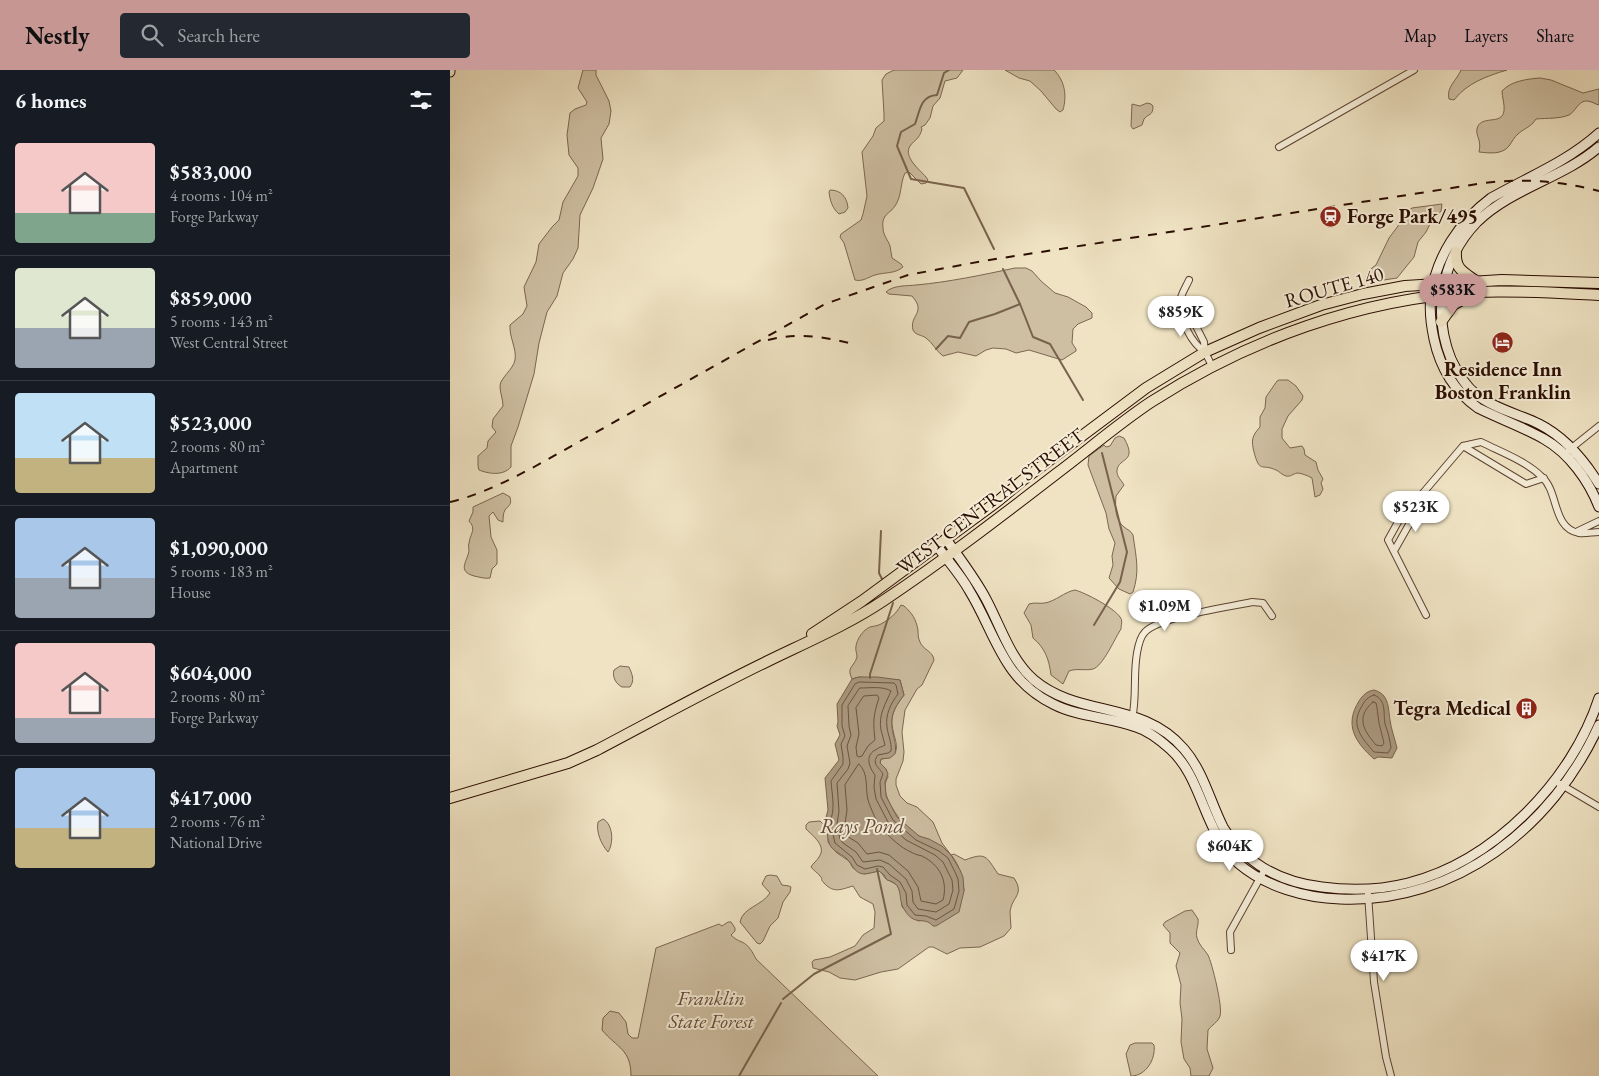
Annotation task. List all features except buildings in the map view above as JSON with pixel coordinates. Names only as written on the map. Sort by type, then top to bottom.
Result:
[{"type":"main road","points":[[1456,252],[1458,267],[1476,280]]},
{"type":"main road","name":"ROUTE 140","points":[[1205,352],[1259,328],[1320,306],[1384,289],[1476,280],[1599,283]]},
{"type":"main road","name":"ROUTE 140","points":[[1212,366],[1272,339],[1312,324],[1366,309],[1436,296],[1476,292],[1599,295]]},
{"type":"main road","points":[[1441,322],[1453,306],[1476,292]]},
{"type":"main road","name":"WEST CENTRAL STREET","points":[[769,661],[847,611],[998,501],[1023,480],[1139,394],[1205,352]]},
{"type":"main road","name":"WEST CENTRAL STREET","points":[[450,798],[568,763],[597,750],[854,618],[880,603],[955,552],[1150,403],[1212,366]]},
{"type":"street","points":[[1280,147],[1414,70]]},
{"type":"street","points":[[1568,451],[1478,408],[1461,394],[1448,376],[1439,355],[1432,323],[1443,257],[1453,238],[1467,220],[1482,205],[1500,193],[1563,160],[1582,148],[1599,133]]},
{"type":"street","points":[[1439,283],[1470,231],[1485,215],[1503,203],[1576,164],[1599,146]]},
{"type":"street","points":[[1190,280],[1180,300],[1183,320],[1196,346],[1205,352],[1212,366]]},
{"type":"street","points":[[1436,296],[1445,342],[1458,373],[1471,390],[1488,402],[1539,424],[1557,435],[1579,471],[1596,487],[1599,507]]},
{"type":"street","points":[[1568,451],[1599,426]]},
{"type":"street","points":[[1426,615],[1388,540],[1403,513],[1412,507],[1463,446],[1481,442],[1531,468],[1544,478],[1551,489],[1561,520],[1565,526],[1576,532],[1599,532]]},
{"type":"street","points":[[1463,446],[1526,484],[1544,478]]},
{"type":"street","points":[[1394,551],[1411,521],[1412,507]]},
{"type":"street","points":[[1576,532],[1599,521]]},
{"type":"street","points":[[946,539],[986,598],[1008,646],[1027,673],[1044,687],[1063,698],[1132,721]]},
{"type":"street","points":[[937,546],[970,590],[1005,661],[1017,678],[1035,693],[1054,705],[1074,712],[1132,721],[1148,721],[1165,732],[1183,748],[1196,766],[1217,817],[1228,836],[1242,853],[1262,874],[1278,886],[1322,898],[1368,899],[1419,890],[1460,874],[1480,863],[1539,815],[1563,786],[1585,752],[1599,725]]},
{"type":"street","points":[[1132,721],[1137,654],[1140,639],[1149,628],[1164,621],[1252,602],[1263,604],[1272,616]]},
{"type":"street","points":[[1262,874],[1277,876],[1311,886],[1343,890],[1387,888],[1436,874],[1469,858],[1497,839],[1521,818],[1554,781],[1570,759],[1585,731],[1599,698]]},
{"type":"street","points":[[1554,781],[1599,807]]},
{"type":"street","points":[[1231,950],[1230,932],[1262,874]]},
{"type":"street","points":[[1368,889],[1374,982],[1386,1057],[1391,1076]]},
{"type":"green space","points":[[583,70],[596,70],[596,75],[609,101],[611,111],[609,124],[601,138],[603,159],[593,188],[580,215],[578,248],[563,273],[557,296],[547,312],[534,374],[511,446],[511,467],[500,473],[487,472],[479,470],[478,456],[487,448],[488,441],[496,432],[492,427],[493,419],[503,406],[500,389],[501,383],[515,360],[510,325],[523,314],[527,306],[524,287],[536,262],[539,244],[559,220],[563,202],[578,176],[578,168],[569,155],[567,135],[570,113],[586,105],[587,102],[578,88]]},
{"type":"green space","points":[[894,70],[963,70],[957,78],[945,81],[940,98],[933,106],[930,118],[921,127],[920,135],[908,150],[910,159],[928,180],[926,183],[921,184],[909,172],[905,173],[897,202],[883,220],[883,231],[890,246],[892,258],[903,267],[893,272],[875,275],[863,280],[855,280],[844,243],[840,237],[841,234],[861,220],[863,214],[867,196],[862,152],[876,128],[884,121],[882,80],[886,74]]},
{"type":"green space","points":[[1005,70],[1054,70],[1063,84],[1065,99],[1063,110],[1060,112],[1056,109],[1030,81],[1019,78]]},
{"type":"green space","points":[[1461,70],[1507,70],[1478,81],[1465,89],[1454,100],[1449,99],[1450,87]]},
{"type":"green space","points":[[1540,78],[1551,80],[1583,93],[1599,89],[1599,105],[1590,101],[1584,101],[1569,115],[1557,118],[1536,119],[1517,135],[1503,151],[1495,153],[1479,152],[1480,144],[1477,129],[1482,122],[1499,118],[1502,115],[1504,109],[1502,91],[1515,83]]},
{"type":"green space","points":[[1147,103],[1153,106],[1152,111],[1144,119],[1142,125],[1133,129],[1131,126],[1132,104],[1140,106]]},
{"type":"green space","points":[[830,190],[837,191],[845,197],[848,208],[845,212],[839,214],[835,209],[830,198]]},
{"type":"green space","points":[[1442,204],[1441,211],[1418,242],[1414,257],[1397,278],[1364,283],[1368,271],[1376,265],[1389,238],[1398,226],[1402,215],[1412,208]]},
{"type":"green space","points":[[1015,268],[1026,268],[1032,271],[1055,293],[1068,297],[1086,307],[1092,313],[1092,318],[1078,324],[1073,329],[1072,343],[1076,351],[1062,360],[1029,350],[1016,353],[1006,349],[993,348],[976,356],[958,352],[943,356],[928,340],[913,330],[912,325],[918,306],[912,296],[889,294],[886,292],[896,287],[928,284]]},
{"type":"green space","points":[[1279,380],[1288,380],[1296,386],[1303,396],[1302,400],[1288,416],[1282,429],[1282,438],[1290,448],[1302,446],[1305,455],[1316,462],[1323,479],[1321,483],[1323,489],[1320,495],[1315,497],[1312,478],[1299,473],[1289,476],[1283,475],[1271,468],[1260,466],[1256,459],[1252,441],[1260,427],[1260,417],[1265,408],[1266,397]]},
{"type":"green space","points":[[1119,436],[1124,438],[1129,452],[1117,470],[1118,476],[1124,485],[1116,496],[1116,513],[1121,524],[1133,535],[1137,571],[1133,592],[1130,594],[1119,589],[1109,578],[1113,565],[1112,556],[1115,543],[1088,465],[1089,456],[1104,445],[1106,447],[1110,446],[1115,438]]},
{"type":"green space","points":[[503,493],[510,497],[511,502],[504,511],[503,522],[498,520],[493,512],[489,516],[491,537],[497,550],[497,564],[492,569],[490,578],[474,576],[464,569],[473,529],[469,521],[473,507]]},
{"type":"green space","points":[[1075,590],[1099,601],[1117,613],[1121,620],[1121,629],[1097,667],[1090,670],[1069,671],[1063,684],[1051,675],[1046,654],[1033,638],[1031,625],[1024,613],[1029,604],[1049,602]]},
{"type":"green space","points":[[901,605],[913,616],[918,630],[918,638],[934,660],[922,685],[917,689],[905,710],[902,732],[903,761],[896,779],[896,785],[900,796],[907,803],[917,807],[933,822],[942,843],[951,855],[945,849],[909,830],[898,817],[886,795],[885,786],[888,777],[886,769],[880,763],[881,759],[894,754],[896,750],[892,719],[898,703],[904,695],[900,680],[859,677],[852,679],[850,675],[850,669],[857,657],[857,643],[861,635],[867,628],[880,625],[890,618]]},
{"type":"green space","points":[[620,666],[629,667],[633,679],[630,687],[622,687],[615,680],[614,670]]},
{"type":"green space","points":[[603,819],[609,825],[612,834],[608,852],[598,834],[598,822]]},
{"type":"green space","points":[[820,821],[824,825],[828,831],[828,842],[837,853],[849,861],[853,868],[865,874],[881,872],[885,878],[897,885],[901,894],[902,907],[918,921],[925,920],[929,922],[964,891],[959,868],[951,855],[954,854],[965,860],[977,856],[985,857],[998,874],[1014,878],[1018,892],[1010,912],[1011,928],[1004,936],[980,947],[960,948],[947,954],[929,947],[898,969],[855,980],[840,978],[829,972],[813,968],[812,962],[814,960],[830,957],[855,946],[863,935],[874,928],[875,912],[873,904],[860,897],[853,886],[838,890],[831,889],[811,867],[819,857],[821,849],[818,841],[806,829],[806,825],[809,822]]},
{"type":"green space","points":[[766,876],[777,876],[782,885],[791,887],[783,902],[778,918],[770,926],[760,944],[757,943],[740,922],[745,913],[770,893],[762,884]]},
{"type":"green space","points":[[1192,910],[1198,919],[1197,938],[1210,960],[1217,985],[1221,1011],[1219,1018],[1208,1030],[1207,1049],[1213,1068],[1209,1076],[1191,1076],[1190,1068],[1184,1059],[1181,1042],[1181,985],[1176,966],[1180,953],[1170,943],[1170,933],[1163,925],[1185,911]]},
{"type":"green space","name":"Franklin State Forest","points":[[731,922],[735,928],[731,935],[747,945],[756,959],[878,1076],[631,1076],[629,1060],[626,1054],[602,1030],[603,1018],[610,1011],[619,1013],[626,1022],[628,1034],[632,1038],[638,1038],[656,948],[719,924],[722,926]]},
{"type":"green space","points":[[1135,1043],[1152,1043],[1154,1050],[1149,1066],[1141,1073],[1131,1076],[1126,1054],[1130,1045]]},
{"type":"water","name":"Rays Pond","points":[[859,677],[900,680],[904,695],[892,718],[895,754],[890,758],[881,759],[880,763],[888,774],[885,782],[886,796],[897,817],[919,836],[942,846],[951,855],[963,877],[964,891],[959,912],[936,926],[926,921],[915,920],[908,915],[902,905],[898,888],[879,871],[863,874],[857,872],[848,860],[834,850],[829,843],[824,825],[828,810],[825,778],[839,760],[835,744],[840,735],[837,726],[837,704],[852,679]]},
{"type":"water","points":[[1374,690],[1383,695],[1388,706],[1397,748],[1392,758],[1378,757],[1374,759],[1357,740],[1354,733],[1352,718],[1359,701],[1369,691]]},
{"type":"waterway","points":[[949,70],[944,73],[937,95],[931,96],[924,101],[915,124],[901,132],[897,146],[911,179],[964,188],[994,249]]},
{"type":"waterway","points":[[1003,269],[1033,337],[1050,344],[1083,400]]},
{"type":"waterway","points":[[936,349],[948,336],[960,338],[969,322],[1020,304]]},
{"type":"waterway","points":[[1094,625],[1120,582],[1127,552],[1102,453]]},
{"type":"waterway","points":[[881,531],[879,573],[882,579]]},
{"type":"waterway","points":[[870,678],[893,603]]},
{"type":"waterway","points":[[783,999],[814,974],[891,934],[877,869]]},
{"type":"waterway","points":[[739,1076],[781,1003]]},
{"type":"railway","points":[[450,502],[483,492],[534,467],[825,304],[908,275],[983,261],[1484,183],[1542,181],[1599,191]]},
{"type":"railway","points":[[768,340],[808,336],[849,343]]},
{"type":"place","name":"Forge Park/495","points":[[1331,216]]},
{"type":"place","name":"Residence Inn Boston Franklin","points":[[1503,343]]},
{"type":"place","name":"Tegra Medical","points":[[1527,708]]}]
